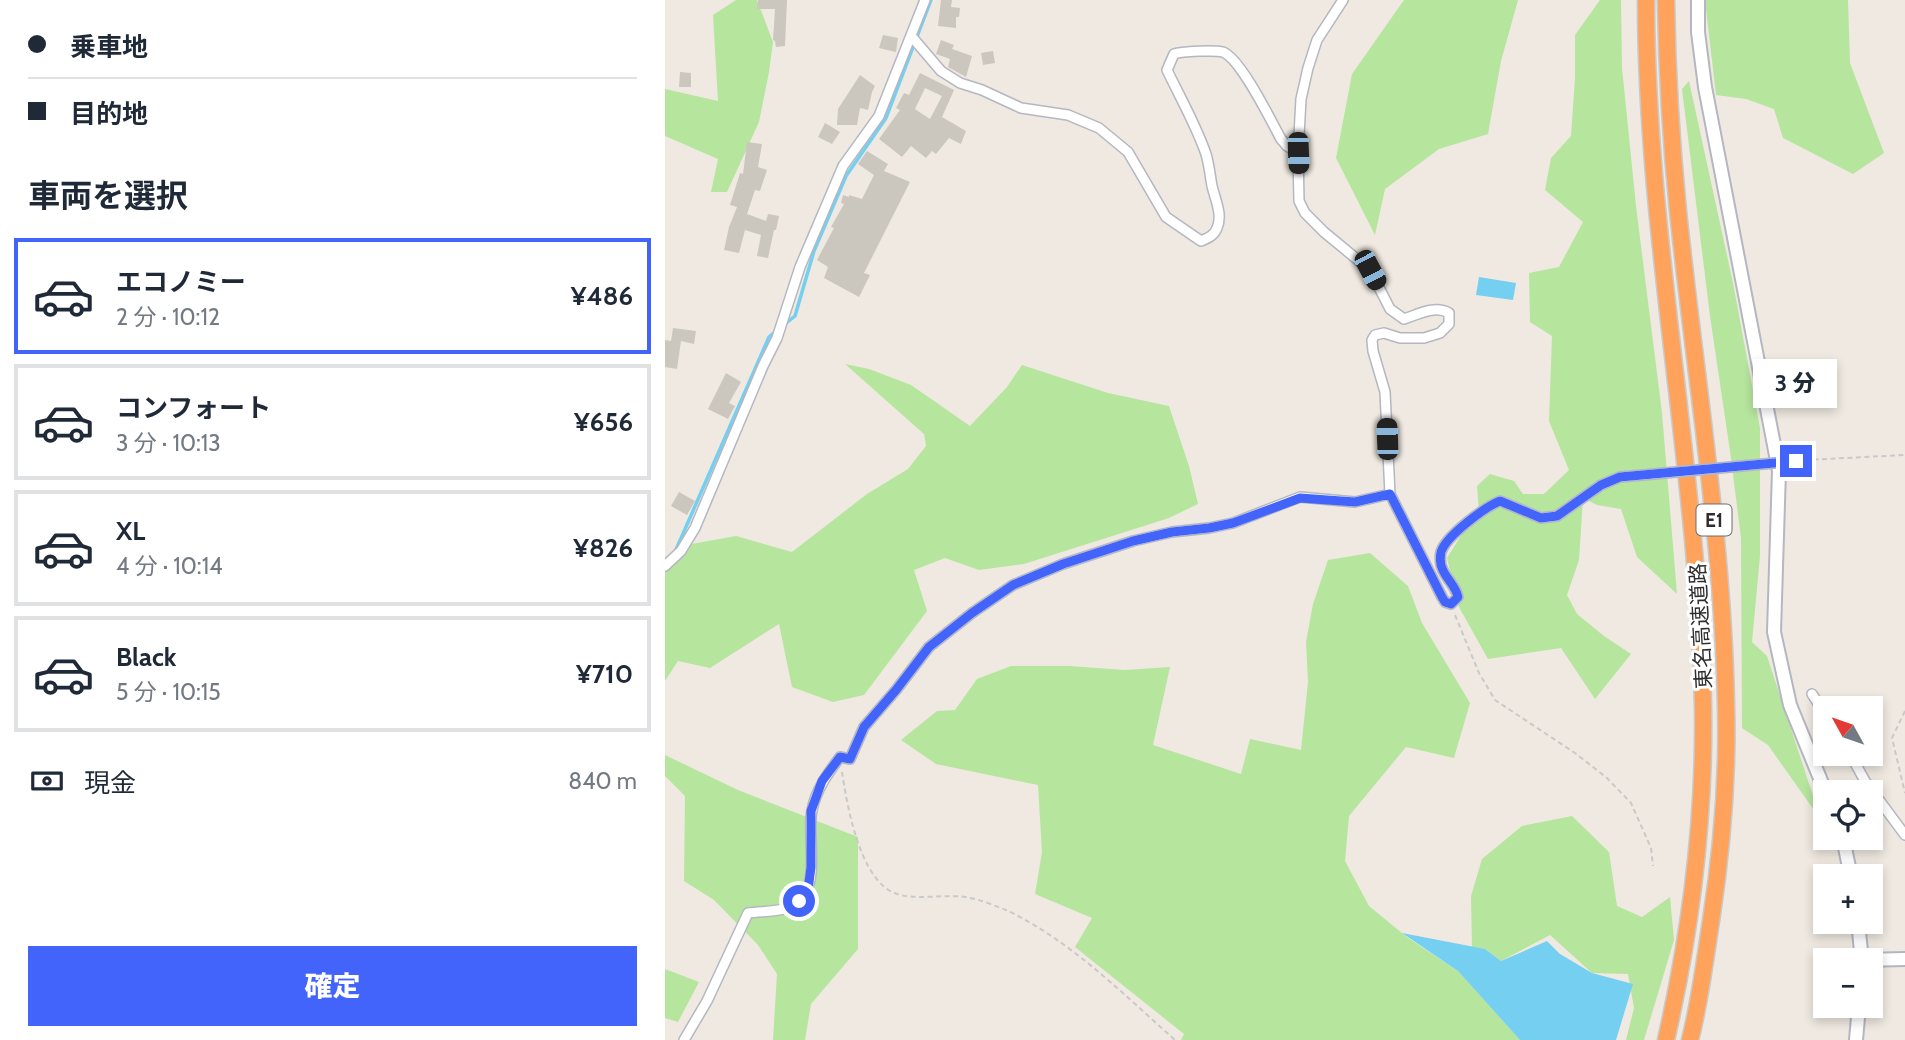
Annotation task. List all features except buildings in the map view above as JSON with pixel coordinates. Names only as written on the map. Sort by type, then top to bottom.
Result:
[{"type":"highway","name":"東名高速道路","points":[[1646,0],[1648,99],[1654,179],[1688,484],[1700,621],[1703,706],[1695,878],[1684,955],[1666,1040]]},
{"type":"highway","name":"東名高速道路","points":[[1665,0],[1673,158],[1718,551],[1726,707],[1725,774],[1718,872],[1705,965],[1690,1040]]},
{"type":"street","points":[[665,566],[681,551],[695,528],[763,366],[778,338],[800,267],[843,166],[879,116],[925,0]]},
{"type":"street","points":[[1343,0],[1317,40],[1301,99],[1299,201],[1305,214],[1370,270],[1390,309],[1404,319],[1434,309],[1443,309],[1450,313],[1449,324],[1440,333],[1424,338],[1400,338],[1384,333],[1375,335],[1372,340],[1385,392],[1390,494],[1445,602],[1451,604],[1458,597],[1441,567],[1440,552],[1448,540],[1487,506],[1500,501],[1541,518],[1557,516],[1601,485],[1620,477],[1796,461]]},
{"type":"street","points":[[1698,0],[1698,32],[1705,87],[1779,471],[1774,632],[1790,705],[1821,780]]},
{"type":"street","points":[[912,37],[941,71],[960,83],[1021,108],[1069,115],[1099,128],[1128,152],[1166,217],[1201,241],[1210,237],[1217,229],[1217,203],[1206,156],[1191,117],[1167,70],[1174,54],[1182,51],[1223,52],[1232,59],[1281,139],[1298,153]]},
{"type":"street","points":[[684,1040],[707,1001],[748,913],[789,908],[808,890],[811,867],[811,811],[822,781],[840,757],[850,759],[864,727],[929,647],[972,613],[1013,585],[1063,564],[1133,541],[1233,523],[1300,498],[1355,502],[1390,494]]},
{"type":"street","points":[[1857,766],[1905,835]]},
{"type":"street","points":[[1883,960],[1905,959]]},
{"type":"street","points":[[1856,1040],[1858,1018]]},
{"type":"path","points":[[1796,461],[1905,454]]},
{"type":"path","points":[[1451,604],[1479,673],[1495,700],[1575,752],[1632,803],[1651,848],[1653,866]]},
{"type":"path","points":[[1905,711],[1892,738],[1905,793]]},
{"type":"path","points":[[840,757],[847,806],[866,864],[875,878],[888,890],[902,896],[969,898],[1006,911],[1077,955],[1175,1040]]},
{"type":"green space","points":[[736,0],[757,0],[773,42],[759,122],[727,192],[711,192],[718,159],[665,136],[665,89],[718,101],[713,15]]},
{"type":"green space","points":[[1404,0],[1518,0],[1501,61],[1488,134],[1439,149],[1385,189],[1375,235],[1336,158],[1352,74]]},
{"type":"green space","points":[[1600,0],[1621,0],[1622,68],[1662,413],[1677,594],[1637,557],[1621,509],[1597,505],[1583,498],[1579,560],[1567,595],[1577,614],[1631,654],[1595,699],[1561,648],[1488,659],[1459,607],[1447,558],[1479,512],[1477,486],[1490,474],[1514,481],[1523,494],[1544,494],[1569,470],[1549,421],[1552,336],[1530,322],[1529,273],[1559,267],[1583,222],[1545,190],[1551,158],[1571,136],[1575,35]]},
{"type":"green space","points":[[1705,0],[1848,0],[1850,63],[1884,153],[1853,174],[1783,138],[1774,109],[1746,99],[1716,95]]},
{"type":"green space","points":[[1689,81],[1733,283],[1760,428],[1760,556],[1752,642],[1767,656],[1813,796],[1813,809],[1768,745],[1742,728],[1741,538],[1682,89]]},
{"type":"green space","points":[[845,364],[869,369],[911,385],[970,426],[1007,387],[1022,365],[1108,393],[1169,406],[1189,466],[1198,504],[1169,518],[1024,564],[979,570],[945,558],[914,570],[927,611],[864,695],[833,702],[792,687],[779,624],[710,668],[678,661],[665,681],[665,567],[686,545],[736,536],[792,552],[867,494],[908,469],[926,446],[924,434]]},
{"type":"green space","points":[[1370,553],[1408,586],[1422,623],[1470,703],[1454,758],[1406,747],[1349,816],[1345,861],[1369,906],[1408,938],[1458,971],[1520,1040],[1181,1040],[1184,1034],[1075,947],[1092,918],[1035,894],[1042,852],[1038,785],[936,764],[901,740],[937,711],[955,710],[977,679],[1011,666],[1125,670],[1170,667],[1153,745],[1241,774],[1250,739],[1301,750],[1308,682],[1306,642],[1313,604],[1328,560]]},
{"type":"green space","points":[[665,755],[738,790],[858,837],[858,949],[811,1004],[805,1040],[773,1040],[777,974],[758,945],[714,900],[684,881],[685,796],[665,776]]},
{"type":"green space","points":[[1572,816],[1609,852],[1617,906],[1642,917],[1670,897],[1674,940],[1644,1040],[1626,1040],[1634,1008],[1628,974],[1592,973],[1550,935],[1501,961],[1485,949],[1472,947],[1471,896],[1482,859],[1522,826]]},
{"type":"green space","points":[[665,969],[699,982],[678,1022],[665,1018]]},
{"type":"water","points":[[1479,277],[1516,283],[1513,300],[1476,295]]},
{"type":"water","points":[[1402,933],[1485,949],[1501,961],[1547,941],[1560,954],[1592,973],[1633,984],[1616,1040],[1520,1040],[1458,971]]},
{"type":"waterway","points":[[785,324],[795,316],[814,251],[846,176],[886,118],[931,0]]},
{"type":"waterway","points":[[675,552],[769,337],[776,331]]},
{"type":"route","points":[[799,901],[808,890],[811,867],[811,811],[822,781],[840,757],[850,759],[864,727],[929,647],[1013,585],[1063,564],[1133,541],[1233,523],[1300,498],[1355,502],[1390,494],[1442,597],[1445,602],[1451,604],[1458,597],[1457,592],[1441,567],[1440,552],[1448,540],[1487,506],[1500,501],[1541,518],[1557,516],[1601,485],[1620,477],[1796,461]]}]
